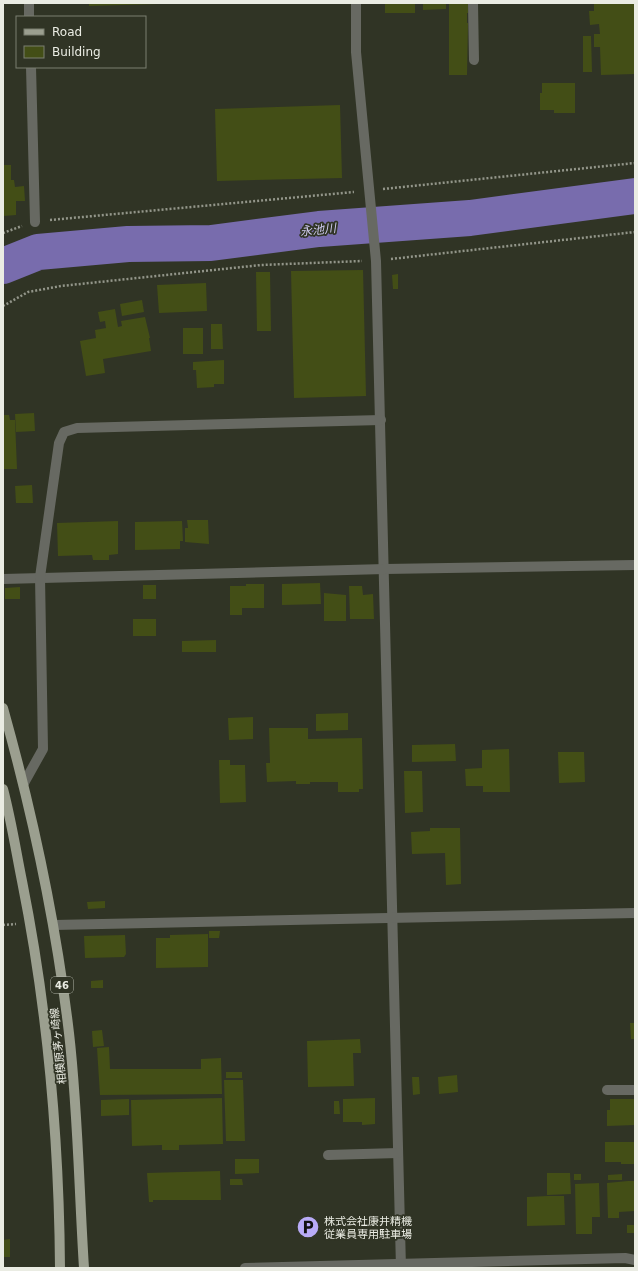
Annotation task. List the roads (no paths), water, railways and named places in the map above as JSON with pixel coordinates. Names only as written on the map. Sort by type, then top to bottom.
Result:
[{"type":"main road","name":"相模原茅ヶ崎線","points":[[3,708],[24,783],[54,925],[69,1033],[75,1091],[84,1268]]},
{"type":"main road","name":"相模原茅ヶ崎線","points":[[3,789],[30,924],[46,1023],[53,1093],[60,1215],[60,1268]]},
{"type":"street","points":[[29,3],[29,16]]},
{"type":"street","points":[[356,3],[356,52],[376,261],[394,918],[401,1267]]},
{"type":"street","points":[[473,3],[474,60]]},
{"type":"street","points":[[31,68],[35,222]]},
{"type":"street","points":[[24,783],[43,749],[40,577],[58,443],[64,432],[77,428],[381,420]]},
{"type":"street","points":[[3,579],[385,569],[635,565]]},
{"type":"street","points":[[54,925],[635,913]]},
{"type":"street","points":[[607,1090],[635,1090]]},
{"type":"street","points":[[328,1155],[398,1153]]},
{"type":"street","points":[[245,1268],[401,1267],[626,1258],[635,1260]]},
{"type":"waterway","name":"永池川","points":[[3,266],[38,252],[128,244],[211,243],[319,229],[470,218],[635,196]]},
{"type":"place","name":"株式会社康井精機 従業員専用駐車場","points":[[308,1227]]}]
